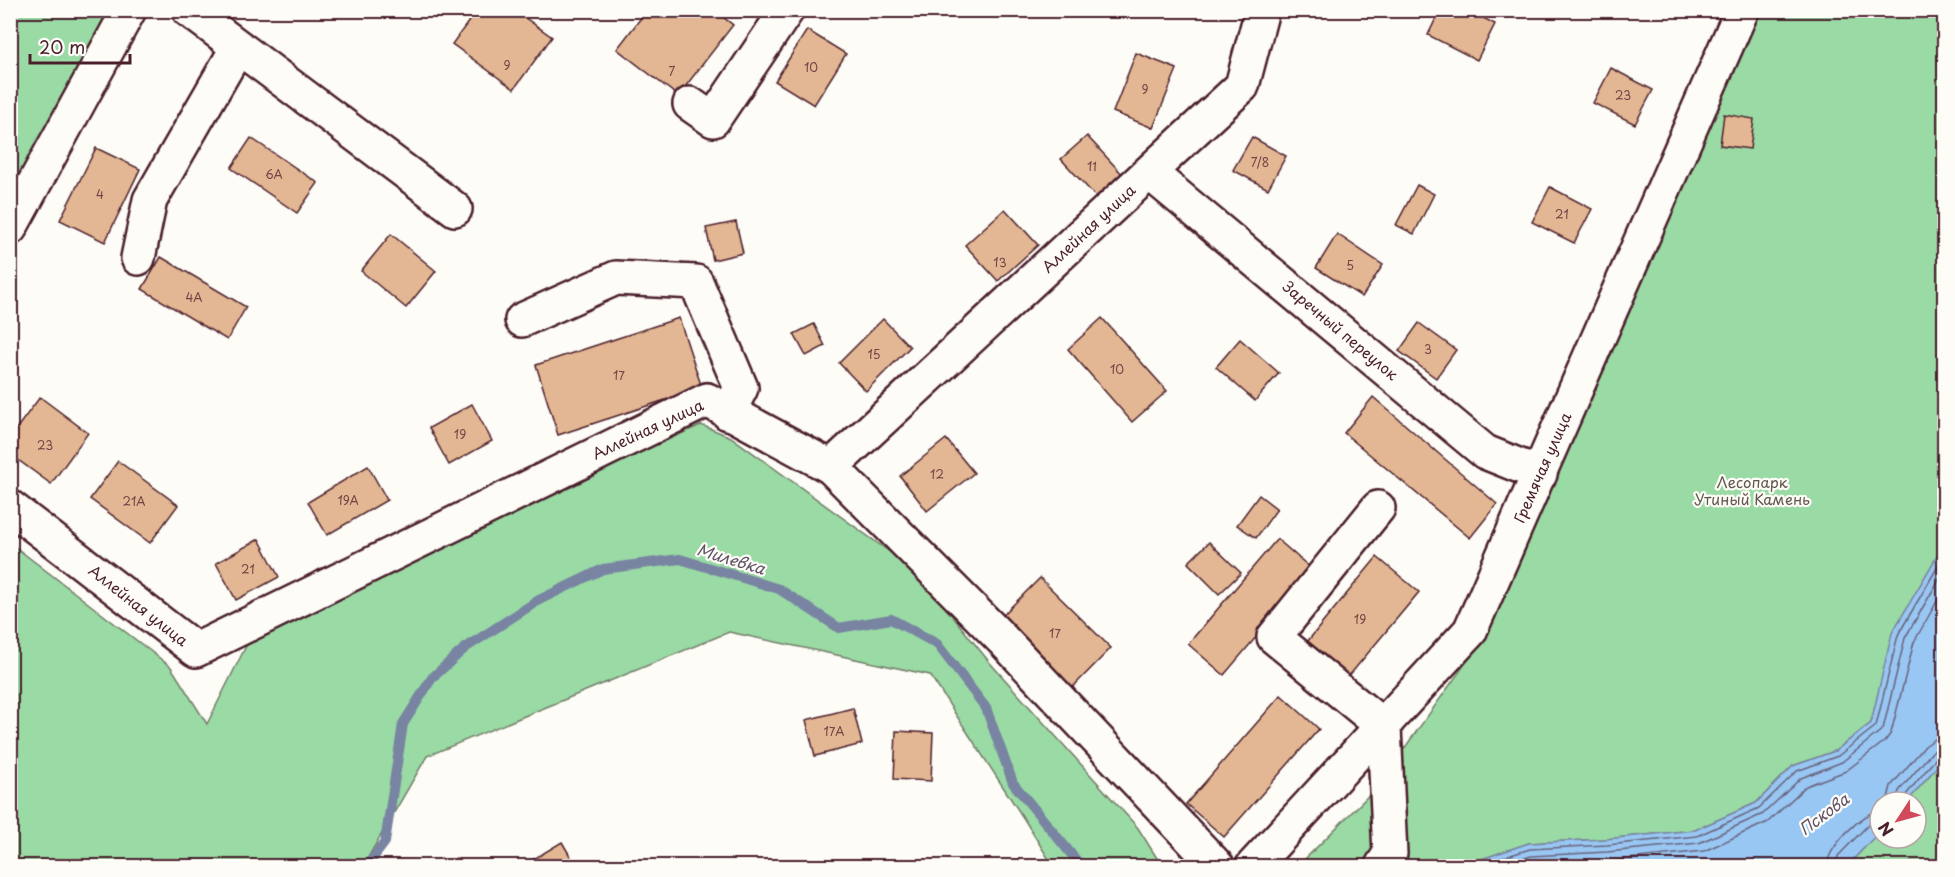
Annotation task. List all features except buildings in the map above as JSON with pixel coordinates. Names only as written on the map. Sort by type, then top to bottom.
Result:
[{"type":"street","points":[[10,228],[129,10]]},
{"type":"street","points":[[189,10],[455,209]]},
{"type":"street","points":[[690,104],[713,120],[787,10]]},
{"type":"street","name":"Аллейная улица","points":[[10,507],[195,650],[707,400],[831,467],[1242,86],[1262,10]]},
{"type":"street","name":"Гремячая улица","points":[[1253,867],[1470,631],[1742,10]]},
{"type":"street","points":[[138,258],[150,200],[238,47]]},
{"type":"street","name":"Заречный переулок","points":[[1150,173],[1485,452],[1540,474]]},
{"type":"street","points":[[522,320],[616,279],[696,282],[741,388],[728,413]]},
{"type":"street","points":[[831,467],[1003,640],[1217,867]]},
{"type":"street","points":[[1378,508],[1274,637],[1384,727],[1390,854],[1382,867]]},
{"type":"green space","points":[[11,11],[109,11],[11,196]]},
{"type":"green space","name":"Лесопарк Утиный Камень","points":[[1752,11],[1944,11],[1944,544],[1893,633],[1871,723],[1835,751],[1793,766],[1756,803],[1695,830],[1606,839],[1529,843],[1461,866],[1298,866],[1375,789],[1481,642]]},
{"type":"green space","points":[[701,425],[731,437],[916,571],[991,664],[1138,828],[1162,866],[1053,866],[930,675],[729,632],[427,756],[363,866],[11,866],[10,543],[171,667],[207,724],[248,642],[600,470]]},
{"type":"green space","points":[[1944,758],[1944,866],[1847,866],[1868,844],[1868,850],[1928,850],[1928,790],[1917,790]]},
{"type":"water","name":"Пскова","points":[[1944,544],[1944,758],[1917,790],[1868,790],[1868,844],[1847,866],[1461,866],[1529,843],[1606,839],[1695,830],[1756,803],[1793,766],[1835,751],[1871,723],[1892,633]]},
{"type":"waterway","name":"Милевка","points":[[367,866],[385,842],[403,724],[432,678],[465,648],[539,600],[603,569],[680,559],[779,589],[839,628],[891,619],[937,644],[986,708],[1013,783],[1081,866]]}]
